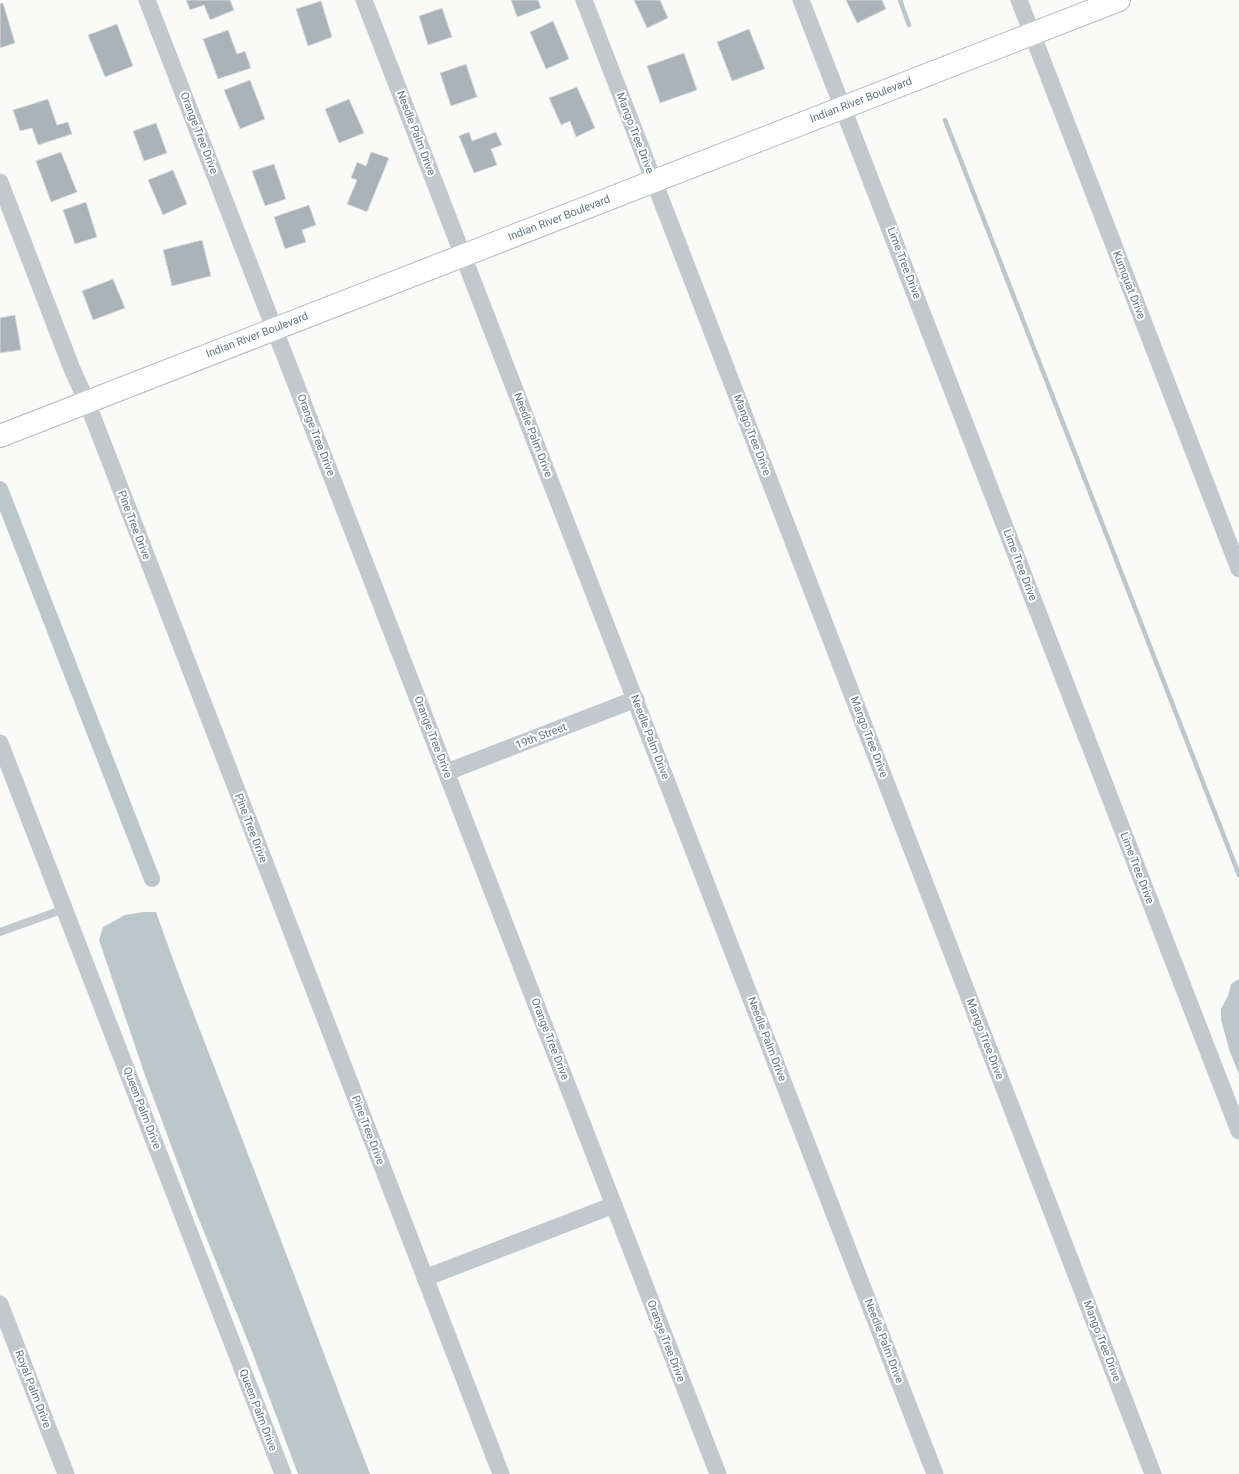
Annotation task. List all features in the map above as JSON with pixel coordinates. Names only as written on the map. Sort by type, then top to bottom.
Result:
[{"type":"main road","name":"Indian River Boulevard","points":[[0,436],[1119,0]]},
{"type":"street","name":"Orange Tree Drive","points":[[147,0],[718,1474]]},
{"type":"street","name":"Needle Palm Drive","points":[[364,0],[935,1474]]},
{"type":"street","name":"Mango Tree Drive","points":[[584,0],[1153,1474]]},
{"type":"street","name":"Lime Tree Drive","points":[[801,0],[1239,1131]]},
{"type":"street","name":"Kumquat Drive","points":[[1019,0],[1239,569]]},
{"type":"street","name":"Pine Tree Drive","points":[[0,182],[501,1474]]},
{"type":"street","name":"19th Street","points":[[446,772],[636,699]]},
{"type":"street","name":"Queen Palm Drive","points":[[0,742],[283,1474]]},
{"type":"street","points":[[425,1278],[614,1205]]},
{"type":"street","name":"Royal Palm Drive","points":[[0,1304],[66,1474]]},
{"type":"lane","points":[[0,932],[64,909]]},
{"type":"shaded area","points":[[143,912],[156,912],[370,1474],[298,1474],[253,1354],[196,1212],[146,1078],[99,940],[103,927],[125,915]]},
{"type":"shaded area","points":[[1239,979],[1239,1074],[1230,1052],[1221,1020],[1221,1009],[1228,996],[1231,984]]},
{"type":"building","points":[[186,0],[230,0],[234,10],[210,20],[204,5],[190,10]]},
{"type":"building","points":[[511,0],[538,0],[541,8],[517,17]]},
{"type":"building","points":[[634,0],[660,0],[668,18],[647,28]]},
{"type":"building","points":[[846,0],[882,0],[886,9],[857,23]]},
{"type":"building","points":[[321,1],[332,37],[308,46],[296,9]]},
{"type":"building","points":[[3,3],[15,43],[0,48],[0,4]]},
{"type":"building","points":[[442,8],[452,37],[428,45],[419,16]]},
{"type":"building","points":[[553,21],[569,59],[546,69],[530,32]]},
{"type":"building","points":[[117,24],[133,66],[105,77],[88,35]]},
{"type":"building","points":[[749,29],[765,69],[732,81],[717,42]]},
{"type":"building","points":[[228,30],[237,54],[245,51],[251,68],[218,79],[203,39]]},
{"type":"building","points":[[684,53],[697,90],[660,103],[647,66]]},
{"type":"building","points":[[466,64],[477,97],[451,106],[440,73]]},
{"type":"building","points":[[250,80],[265,119],[240,129],[224,90]]},
{"type":"building","points":[[577,87],[595,128],[576,137],[570,121],[561,125],[549,98]]},
{"type":"building","points":[[48,99],[57,125],[68,122],[72,134],[38,145],[32,128],[20,131],[13,110]]},
{"type":"building","points":[[349,99],[364,133],[339,143],[325,109]]},
{"type":"building","points":[[156,123],[167,153],[144,161],[133,131]]},
{"type":"building","points":[[469,132],[472,141],[496,132],[502,145],[491,149],[497,165],[474,173],[459,136]]},
{"type":"building","points":[[61,152],[77,192],[51,202],[36,161]]},
{"type":"building","points":[[371,152],[389,158],[367,212],[347,204],[357,180],[351,178],[357,162],[366,166]]},
{"type":"building","points":[[274,164],[286,199],[265,206],[252,171]]},
{"type":"building","points":[[173,170],[187,204],[163,215],[148,180]]},
{"type":"building","points":[[86,202],[97,237],[75,244],[63,210]]},
{"type":"building","points":[[309,205],[316,225],[302,230],[306,242],[285,249],[274,217]]},
{"type":"building","points":[[202,240],[211,276],[172,286],[163,250]]},
{"type":"building","points":[[113,279],[125,308],[93,320],[82,291]]},
{"type":"building","points":[[15,315],[21,350],[0,353],[0,318]]},
{"type":"waterway","points":[[900,0],[909,25]]},
{"type":"waterway","points":[[945,120],[1239,875]]},
{"type":"waterway","points":[[0,489],[152,879]]}]
